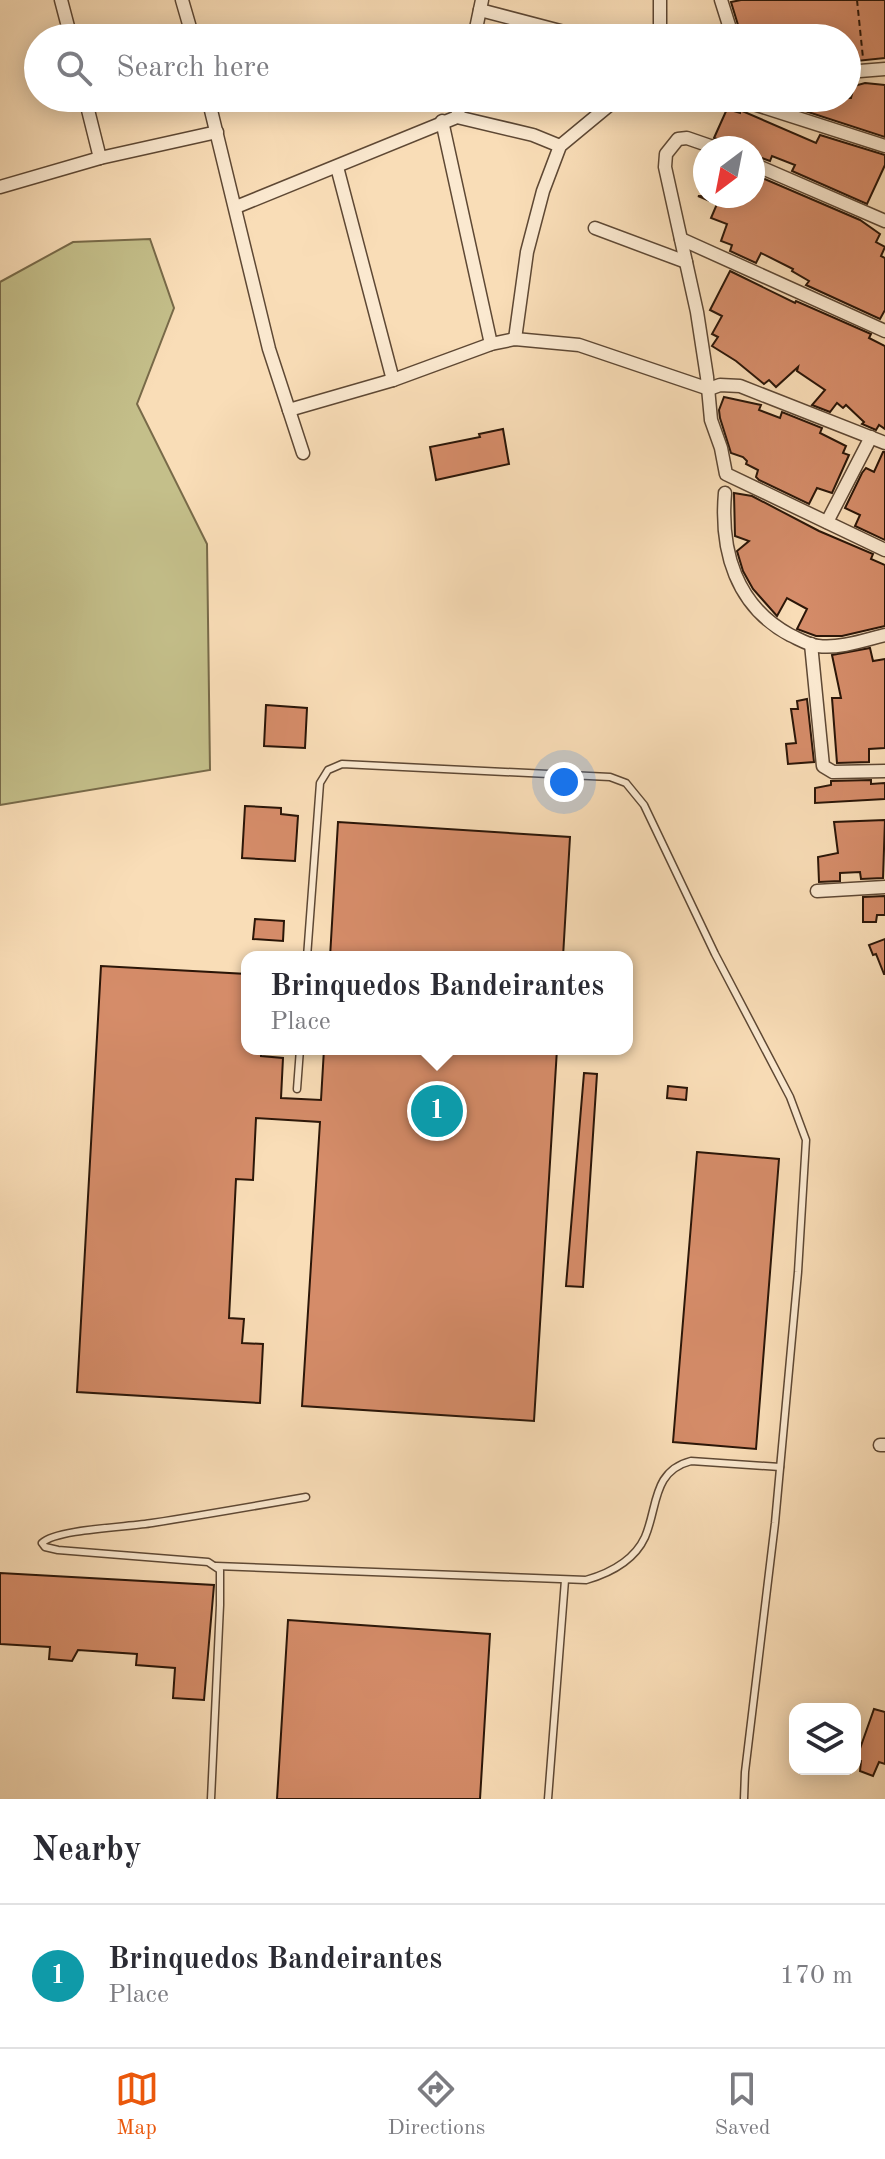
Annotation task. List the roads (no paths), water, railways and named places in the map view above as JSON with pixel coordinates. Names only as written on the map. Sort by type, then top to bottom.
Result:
[{"type":"street","points":[[61,0],[67,24]]},
{"type":"street","points":[[182,0],[189,24]]},
{"type":"street","points":[[660,0],[660,24]]},
{"type":"street","points":[[724,1],[730,24]]},
{"type":"street","points":[[481,5],[542,24]]},
{"type":"street","points":[[861,71],[885,69]]},
{"type":"street","points":[[88,112],[100,158]]},
{"type":"street","points":[[212,112],[257,304],[303,453]]},
{"type":"street","points":[[457,117],[458,112]]},
{"type":"street","points":[[515,339],[527,252],[543,191],[560,146],[601,112]]},
{"type":"street","points":[[779,112],[885,146]]},
{"type":"street","points":[[236,207],[457,117],[533,135],[560,146]]},
{"type":"street","points":[[442,121],[491,344]]},
{"type":"street","points":[[0,187],[100,158],[217,132]]},
{"type":"street","points":[[693,140],[678,139],[672,144],[666,154],[665,167],[686,262],[709,389],[711,420],[726,474],[885,550]]},
{"type":"street","points":[[337,167],[393,380]]},
{"type":"street","points":[[765,169],[885,221]]},
{"type":"street","points":[[595,228],[686,262]]},
{"type":"street","points":[[681,239],[885,331]]},
{"type":"street","points":[[289,410],[393,380],[491,344],[515,339],[579,345],[709,389],[720,385],[740,386],[885,443]]},
{"type":"street","points":[[827,522],[871,437]]},
{"type":"street","points":[[725,493],[726,545],[732,570],[744,593],[765,618],[783,631],[811,644],[826,646],[885,635]]},
{"type":"street","points":[[811,644],[823,766],[833,772],[885,771]]},
{"type":"street","points":[[817,891],[885,887]]},
{"type":"lane","points":[[307,951],[320,783],[328,770],[342,764],[610,777],[626,783],[637,794],[715,954],[790,1097],[806,1140],[798,1272],[780,1467],[744,1799]]},
{"type":"lane","points":[[297,1089],[300,1055]]},
{"type":"lane","points":[[306,1497],[72,1533],[48,1538],[42,1543],[45,1547],[58,1550],[208,1562],[216,1566],[586,1580],[609,1573],[630,1558],[644,1539],[660,1485],[668,1472],[678,1465],[691,1461],[780,1467]]},
{"type":"lane","points":[[211,1799],[221,1575],[216,1566]]},
{"type":"lane","points":[[548,1799],[565,1580]]},
{"type":"place","name":"Brinquedos Bandeirantes","points":[[437,1111]]}]
